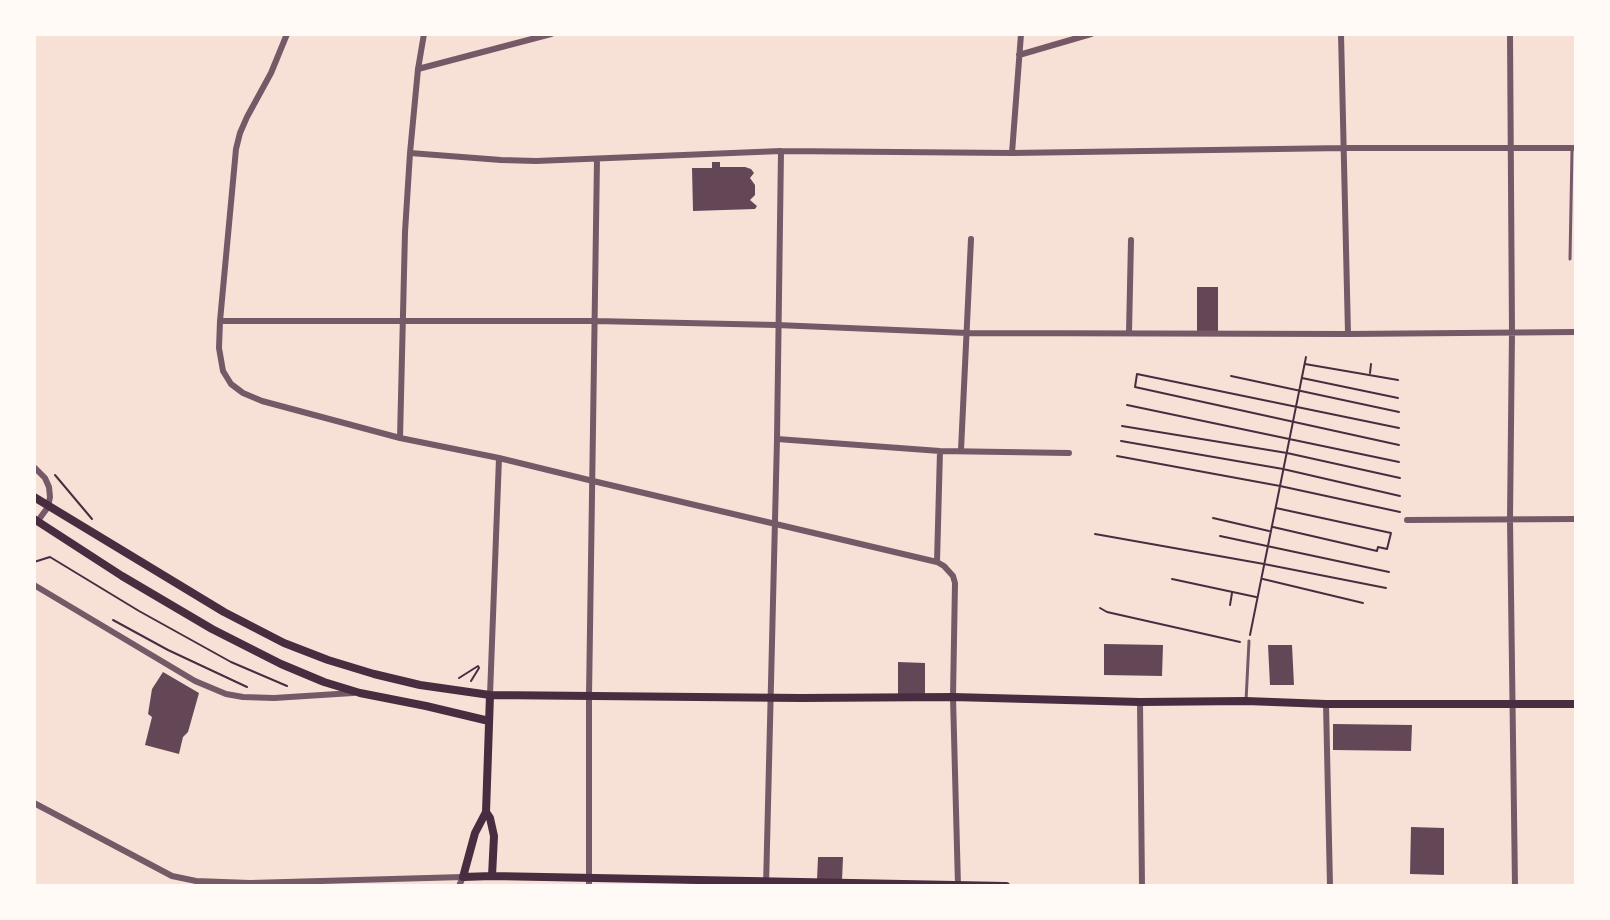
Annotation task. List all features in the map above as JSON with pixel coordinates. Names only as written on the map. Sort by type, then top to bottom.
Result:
[{"type":"main road","points":[[34,497],[224,612],[284,643],[374,674],[420,685],[490,695],[1576,704]]},
{"type":"main road","points":[[35,521],[212,629],[281,664],[360,693],[489,721]]},
{"type":"main road","points":[[490,695],[486,812],[475,833],[461,882],[492,876],[589,882],[1006,886]]},
{"type":"main road","points":[[486,812],[494,836],[492,876]]},
{"type":"street","points":[[287,34],[240,133],[234,167],[219,348],[223,371],[231,384],[262,401],[400,438],[775,523],[937,562],[949,570],[955,583],[953,697],[958,886]]},
{"type":"street","points":[[400,438],[405,232],[418,69],[424,34]]},
{"type":"street","points":[[418,69],[551,34]]},
{"type":"street","points":[[1012,153],[1021,34]]},
{"type":"street","points":[[1019,55],[1091,34]]},
{"type":"street","points":[[1341,34],[1348,334]]},
{"type":"street","points":[[1510,34],[1511,704],[1515,886]]},
{"type":"street","points":[[410,153],[501,160],[781,151],[1012,153],[1574,148]]},
{"type":"street","points":[[766,883],[781,151]]},
{"type":"street","points":[[589,882],[597,159]]},
{"type":"street","points":[[961,450],[971,239]]},
{"type":"street","points":[[1129,333],[1131,240]]},
{"type":"street","points":[[220,321],[595,321],[967,333],[1576,332]]},
{"type":"street","points":[[777,439],[940,451],[1069,453]]},
{"type":"street","points":[[937,562],[940,451]]},
{"type":"street","points":[[490,695],[499,458]]},
{"type":"street","points":[[34,467],[45,478],[50,497],[48,507],[35,521]]},
{"type":"street","points":[[1407,520],[1576,519]]},
{"type":"street","points":[[34,585],[195,681],[226,694],[274,698],[360,693]]},
{"type":"street","points":[[1140,702],[1142,886]]},
{"type":"street","points":[[1326,704],[1330,886]]},
{"type":"street","points":[[34,803],[172,876],[196,881],[461,882]]},
{"type":"street","points":[[172,876],[172,886]]},
{"type":"lane","points":[[1570,259],[1574,148]]},
{"type":"lane","points":[[1246,701],[1249,642]]},
{"type":"path","points":[[1100,608],[1249,642],[1306,357]]},
{"type":"path","points":[[1305,364],[1398,380]]},
{"type":"path","points":[[1370,374],[1371,364]]},
{"type":"path","points":[[1399,428],[1137,374],[1135,387],[1399,445]]},
{"type":"path","points":[[1231,376],[1399,412]]},
{"type":"path","points":[[1302,378],[1398,398]]},
{"type":"path","points":[[1127,405],[1399,462]]},
{"type":"path","points":[[1122,426],[1287,453],[1400,478]]},
{"type":"path","points":[[1121,441],[1283,469],[1400,496]]},
{"type":"path","points":[[1117,456],[1401,512]]},
{"type":"path","points":[[51,471],[93,519]]},
{"type":"path","points":[[1272,527],[1377,551],[1378,547],[1387,549],[1391,533],[1275,508]]},
{"type":"path","points":[[1213,518],[1271,531]]},
{"type":"path","points":[[1095,534],[1386,588]]},
{"type":"path","points":[[1220,536],[1389,572]]},
{"type":"path","points":[[34,562],[50,557],[231,662],[286,685],[289,689],[283,691]]},
{"type":"path","points":[[1172,579],[1257,597]]},
{"type":"path","points":[[1261,579],[1363,603]]},
{"type":"path","points":[[1230,605],[1232,592]]},
{"type":"path","points":[[109,617],[168,650],[245,686]]},
{"type":"path","points":[[458,679],[478,666],[469,684]]},
{"type":"building","points":[[712,162],[720,162],[720,167],[751,169],[755,195],[750,200],[757,206],[755,209],[693,211],[692,168],[712,168]]},
{"type":"building","points":[[1197,287],[1218,287],[1218,333],[1197,332]]},
{"type":"building","points":[[1104,644],[1163,645],[1162,676],[1104,675]]},
{"type":"building","points":[[1268,645],[1292,645],[1294,685],[1270,685]]},
{"type":"building","points":[[898,662],[925,663],[925,696],[898,696]]},
{"type":"building","points":[[163,672],[199,693],[179,754],[145,745],[152,717],[148,714],[152,689]]},
{"type":"building","points":[[1333,724],[1412,725],[1411,751],[1333,750]]},
{"type":"building","points":[[1411,827],[1444,828],[1444,875],[1410,874]]},
{"type":"building","points":[[818,857],[843,857],[842,881],[817,880]]}]
